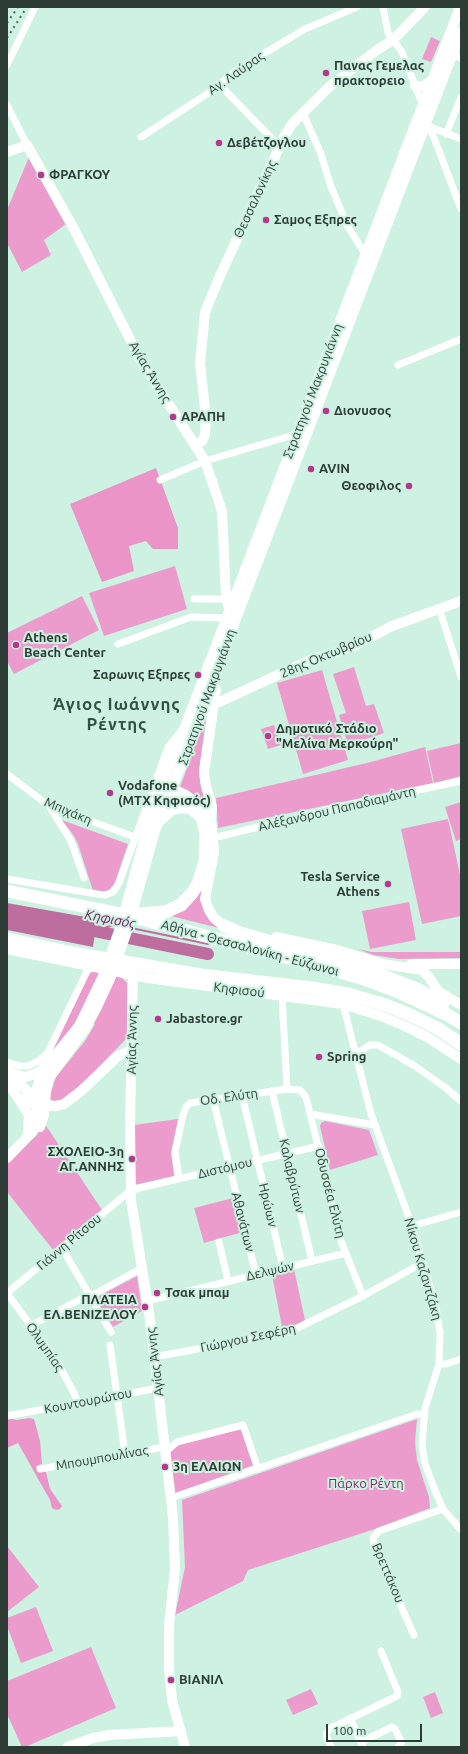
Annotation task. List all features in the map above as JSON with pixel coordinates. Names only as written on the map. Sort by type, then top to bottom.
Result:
[{"type":"highway","points":[[126,915],[160,913],[171,910],[186,901],[196,888],[201,878],[205,861],[205,827],[202,817],[166,790]]},
{"type":"highway","points":[[160,819],[170,810],[178,807],[188,807]]},
{"type":"highway","name":"Αθήνα - Θεσσαλονίκη - Εύζωνοι","points":[[7,891],[126,915],[364,979],[414,998],[461,1024]]},
{"type":"highway","points":[[224,926],[240,933],[361,967],[389,977],[417,989],[442,1003],[461,1019]]},
{"type":"highway","name":"Αθήνα - Θεσσαλονίκη - Εύζωνοι","points":[[11,940],[73,953],[201,975],[312,988],[348,994],[386,1005],[408,1014],[437,1028],[461,1044]]},
{"type":"street","points":[[7,65],[35,7]]},
{"type":"street","name":"Αγ. Λαύρας","points":[[141,137],[219,84],[238,69],[305,30],[357,7]]},
{"type":"street","points":[[383,7],[388,33],[402,52],[422,104],[426,125],[433,135],[461,208]]},
{"type":"street","name":"Θεσσαλονίκης","points":[[196,445],[203,440],[205,434],[206,418],[200,363],[205,312],[279,146],[288,130],[303,113],[343,75],[394,40],[425,7]]},
{"type":"street","name":"Στρατηγού Μακρυγιάννη","points":[[41,1103],[38,1084],[45,1067],[87,1019],[104,993],[119,955],[151,830],[166,790],[186,726],[206,702],[232,614],[297,433],[460,7]]},
{"type":"street","name":"Στρατηγού Μακρυγιάννη","points":[[151,830],[160,819],[166,790],[206,702],[219,664],[232,614],[309,431],[426,125],[457,57],[461,32]]},
{"type":"street","points":[[415,86],[423,86],[431,81]]},
{"type":"street","points":[[219,84],[279,146]]},
{"type":"street","points":[[446,134],[461,96]]},
{"type":"street","points":[[7,105],[27,145],[7,152]]},
{"type":"street","points":[[303,113],[321,154],[330,184],[347,225],[365,254]]},
{"type":"street","points":[[416,121],[461,139]]},
{"type":"street","name":"Αγίας Άννης","points":[[27,145],[74,231],[140,359],[205,461],[222,511],[224,526],[226,599],[232,614]]},
{"type":"street","points":[[398,365],[461,339]]},
{"type":"street","points":[[160,480],[205,461],[297,433],[309,431]]},
{"type":"street","points":[[194,599],[226,599]]},
{"type":"street","name":"28ης Οκτωβρίου","points":[[206,702],[310,660],[350,648],[392,626],[461,601]]},
{"type":"street","points":[[439,608],[461,677]]},
{"type":"street","points":[[118,644],[191,617],[232,614]]},
{"type":"street","points":[[206,702],[204,773],[206,786],[211,801],[214,858],[205,899],[212,915],[224,926],[337,950],[383,964],[422,970],[427,974],[438,990],[461,1005]]},
{"type":"street","points":[[7,879],[109,895],[116,889],[119,883],[168,747],[186,726]]},
{"type":"street","name":"Μπιχάκη","points":[[7,774],[49,806],[135,837]]},
{"type":"street","name":"Αλέξανδρου Παπαδιαμάντη","points":[[213,838],[352,804],[461,781]]},
{"type":"street","points":[[166,790],[184,794],[208,813],[211,820]]},
{"type":"street","points":[[49,806],[71,841],[84,878]]},
{"type":"street","name":"Κηφισού","points":[[7,949],[133,975],[344,1004],[381,1016],[405,1026],[429,1038],[461,1059]]},
{"type":"street","points":[[383,964],[461,964]]},
{"type":"street","points":[[432,982],[435,973],[449,964]]},
{"type":"street","points":[[7,1062],[19,1066],[28,1066],[40,1060],[48,1052],[89,967]]},
{"type":"street","name":"Αγίας Άννης","points":[[133,975],[132,1210],[147,1301],[171,1498],[175,1555],[168,1625],[171,1696],[185,1747]]},
{"type":"street","points":[[282,995],[286,1089]]},
{"type":"street","name":"Νίκου Καζαντζάκη","points":[[344,1004],[375,1126],[412,1226],[438,1318],[440,1338],[439,1364],[424,1414],[422,1444],[425,1464],[443,1509],[461,1530]]},
{"type":"street","name":"Στρατηγού Μακρυγιάννη","points":[[7,1158],[38,1129],[41,1103],[51,1075],[80,1037],[87,1019]]},
{"type":"street","points":[[356,1054],[370,1045],[378,1045],[421,1070],[461,1101]]},
{"type":"street","points":[[19,1098],[41,1103],[60,1105],[68,1102],[117,1057],[132,1049]]},
{"type":"street","points":[[8,1073],[26,1077],[37,1073],[45,1067]]},
{"type":"street","points":[[8,1073],[26,1091],[41,1103]]},
{"type":"street","points":[[8,1073],[30,1120],[28,1132],[21,1145]]},
{"type":"street","name":"Οδ. Ελύτη","points":[[179,1178],[175,1152],[185,1110],[188,1105],[193,1102],[286,1089],[300,1090]]},
{"type":"street","name":"Οδυσσέα Ελύτη","points":[[300,1090],[305,1096],[346,1253],[363,1296]]},
{"type":"street","name":"Καλαβρύτων","points":[[272,1091],[312,1261]]},
{"type":"street","name":"Ηρώων","points":[[242,1095],[283,1268]]},
{"type":"street","name":"Αθανάτων","points":[[213,1099],[256,1275]]},
{"type":"street","points":[[310,1114],[375,1126]]},
{"type":"street","name":"Διστόμου","points":[[131,1190],[319,1146]]},
{"type":"street","name":"Γιάννη Ρίτσου","points":[[7,1293],[131,1190]]},
{"type":"street","points":[[412,1226],[461,1212]]},
{"type":"street","points":[[219,1242],[228,1281]]},
{"type":"street","points":[[62,1248],[111,1332]]},
{"type":"street","name":"Δελψών","points":[[147,1301],[346,1253]]},
{"type":"street","name":"Γιώργου Σεφέρη","points":[[154,1357],[289,1332],[363,1296],[422,1263]]},
{"type":"street","points":[[30,1326],[142,1268]]},
{"type":"street","name":"Ολυμπίας","points":[[7,1293],[58,1363],[79,1403]]},
{"type":"street","points":[[110,1345],[125,1454]]},
{"type":"street","points":[[439,1364],[446,1364],[461,1359]]},
{"type":"street","name":"Κουντουρώτου","points":[[7,1416],[158,1388]]},
{"type":"street","points":[[171,1498],[417,1414],[424,1414]]},
{"type":"street","points":[[165,1449],[177,1442],[243,1425],[258,1469]]},
{"type":"street","name":"Μπουμπουλίνας","points":[[40,1469],[125,1454],[165,1449]]},
{"type":"street","name":"Βρεττάκου","points":[[414,1635],[375,1548],[373,1538],[379,1531],[443,1509]]},
{"type":"street","points":[[331,1747],[326,1735],[327,1731],[350,1718],[393,1699],[398,1694],[382,1651]]},
{"type":"street","points":[[350,1718],[362,1745],[392,1727],[395,1729],[401,1744],[398,1747]]},
{"type":"street","points":[[68,1747],[93,1738],[110,1735],[181,1731]]},
{"type":"green space","points":[[431,37],[440,41],[431,62],[422,59]]},
{"type":"green space","points":[[29,157],[66,224],[44,240],[51,255],[22,272],[7,243],[7,210]]},
{"type":"green space","points":[[175,566],[187,609],[104,636],[89,593]]},
{"type":"green space","points":[[82,596],[99,630],[14,674],[7,661],[7,633]]},
{"type":"green space","points":[[354,667],[366,706],[374,704],[384,733],[348,745],[339,715],[346,713],[333,674]]},
{"type":"green space","points":[[322,670],[348,760],[303,774],[277,683]]},
{"type":"green space","points":[[206,721],[199,769],[201,787],[207,805],[189,791],[180,787],[204,722]]},
{"type":"green space","points":[[274,725],[281,745],[268,749],[261,729]]},
{"type":"green space","points":[[461,743],[461,776],[434,783],[427,751]]},
{"type":"green space","points":[[425,747],[433,783],[218,828],[216,798],[367,763]]},
{"type":"green space","points":[[461,802],[461,839],[456,841],[445,807]]},
{"type":"green space","points":[[448,819],[461,879],[461,916],[422,924],[401,829]]},
{"type":"green space","points":[[62,820],[128,844],[114,885],[107,892],[93,891],[78,844]]},
{"type":"green space","points":[[202,889],[203,909],[209,919],[219,928],[171,916]]},
{"type":"green space","points":[[409,902],[416,940],[370,949],[362,911]]},
{"type":"green space","points":[[358,949],[372,952],[461,952],[461,958],[399,959],[373,955]]},
{"type":"green space","points":[[94,971],[121,977],[127,983],[127,1038],[81,1085],[62,1100],[53,1101],[50,1099],[50,1095],[56,1077],[85,1041],[95,1024],[80,1015],[52,1052],[89,974]]},
{"type":"green space","points":[[178,1119],[171,1153],[174,1176],[134,1185],[134,1125]]},
{"type":"green space","points":[[325,1121],[369,1130],[378,1155],[330,1170],[320,1126],[321,1123]]},
{"type":"green space","points":[[44,1125],[47,1127],[102,1210],[54,1251],[7,1192],[7,1163],[36,1136]]},
{"type":"green space","points":[[237,1197],[246,1231],[204,1243],[194,1208]]},
{"type":"green space","points":[[294,1269],[305,1320],[296,1325],[282,1327],[272,1275]]},
{"type":"green space","points":[[137,1276],[142,1311],[113,1327],[95,1298]]},
{"type":"green space","name":"Πάρκο Ρέντη","points":[[417,1419],[415,1442],[417,1460],[429,1497],[430,1508],[372,1530],[248,1570],[243,1581],[175,1615],[185,1567],[182,1500]]},
{"type":"green space","points":[[241,1429],[254,1465],[173,1494],[168,1453],[178,1444]]},
{"type":"green space","points":[[7,1546],[39,1587],[7,1612]]},
{"type":"green space","points":[[36,1607],[53,1651],[21,1663],[7,1626],[7,1618]]},
{"type":"green space","points":[[91,1647],[116,1708],[22,1747],[7,1714],[7,1681]]},
{"type":"green space","points":[[311,1689],[318,1704],[293,1715],[286,1700]]},
{"type":"green space","points":[[435,1692],[443,1713],[431,1718],[423,1697]]},
{"type":"shaded area","points":[[156,468],[178,528],[178,549],[153,549],[146,541],[129,546],[134,571],[102,582],[70,504]]},
{"type":"shaded area","points":[[7,903],[97,919],[93,947],[7,930]]},
{"type":"shaded area","points":[[7,1418],[17,1420],[29,1418],[34,1419],[40,1441],[42,1464],[36,1466],[39,1471],[46,1472],[50,1489],[62,1506],[60,1509],[56,1510],[52,1508],[50,1500],[18,1443],[7,1448]]},
{"type":"waterway","points":[[96,931],[113,925],[117,926]]},
{"type":"waterway","name":"Κηφισός","points":[[80,928],[208,954]]},
{"type":"waterway","points":[[131,928],[208,944]]},
{"type":"railway","points":[[7,23],[18,7]]},
{"type":"railway","points":[[7,38],[27,7]]},
{"type":"place","name":"Πανας Γεμελας πρακτορειο","points":[[326,73]]},
{"type":"place","name":"Δεβέτζογλου","points":[[219,143]]},
{"type":"place","name":"ΦΡΑΓΚΟΥ","points":[[41,175]]},
{"type":"place","name":"Σαμος Εξπρες","points":[[266,220]]},
{"type":"place","name":"Διονυσος","points":[[326,411]]},
{"type":"place","name":"ΑΡΑΠΗ","points":[[173,417]]},
{"type":"place","name":"AVIN","points":[[311,469]]},
{"type":"place","name":"Θεοφιλος","points":[[409,486]]},
{"type":"place","name":"Athens Beach Center","points":[[16,645]]},
{"type":"place","name":"Σαρωνις Εξπρες","points":[[198,675]]},
{"type":"place","name":"Δημοτικό Στάδιο \"Μελίνα Μερκούρη\"","points":[[268,736]]},
{"type":"place","name":"Vodafone (MTX Κηφισός)","points":[[110,793]]},
{"type":"place","name":"Tesla Service Athens","points":[[388,884]]},
{"type":"place","name":"Jabastore.gr","points":[[158,1019]]},
{"type":"place","name":"Spring","points":[[319,1057]]},
{"type":"place","name":"ΣΧΟΛΕΙΟ-3η ΑΓ.ΑΝΝΗΣ","points":[[132,1159]]},
{"type":"place","name":"Τσακ μπαμ","points":[[157,1293]]},
{"type":"place","name":"ΠΛΑΤΕΙΑ ΕΛ.ΒΕΝΙΖΕΛΟΥ","points":[[145,1307]]},
{"type":"place","name":"3η ΕΛΑΙΩΝ","points":[[165,1467]]},
{"type":"place","name":"ΒΙΑΝΙΛ","points":[[171,1680]]},
{"type":"district","name":"Άγιος Ιωάννης Ρέντης","points":[[117,714]]}]
